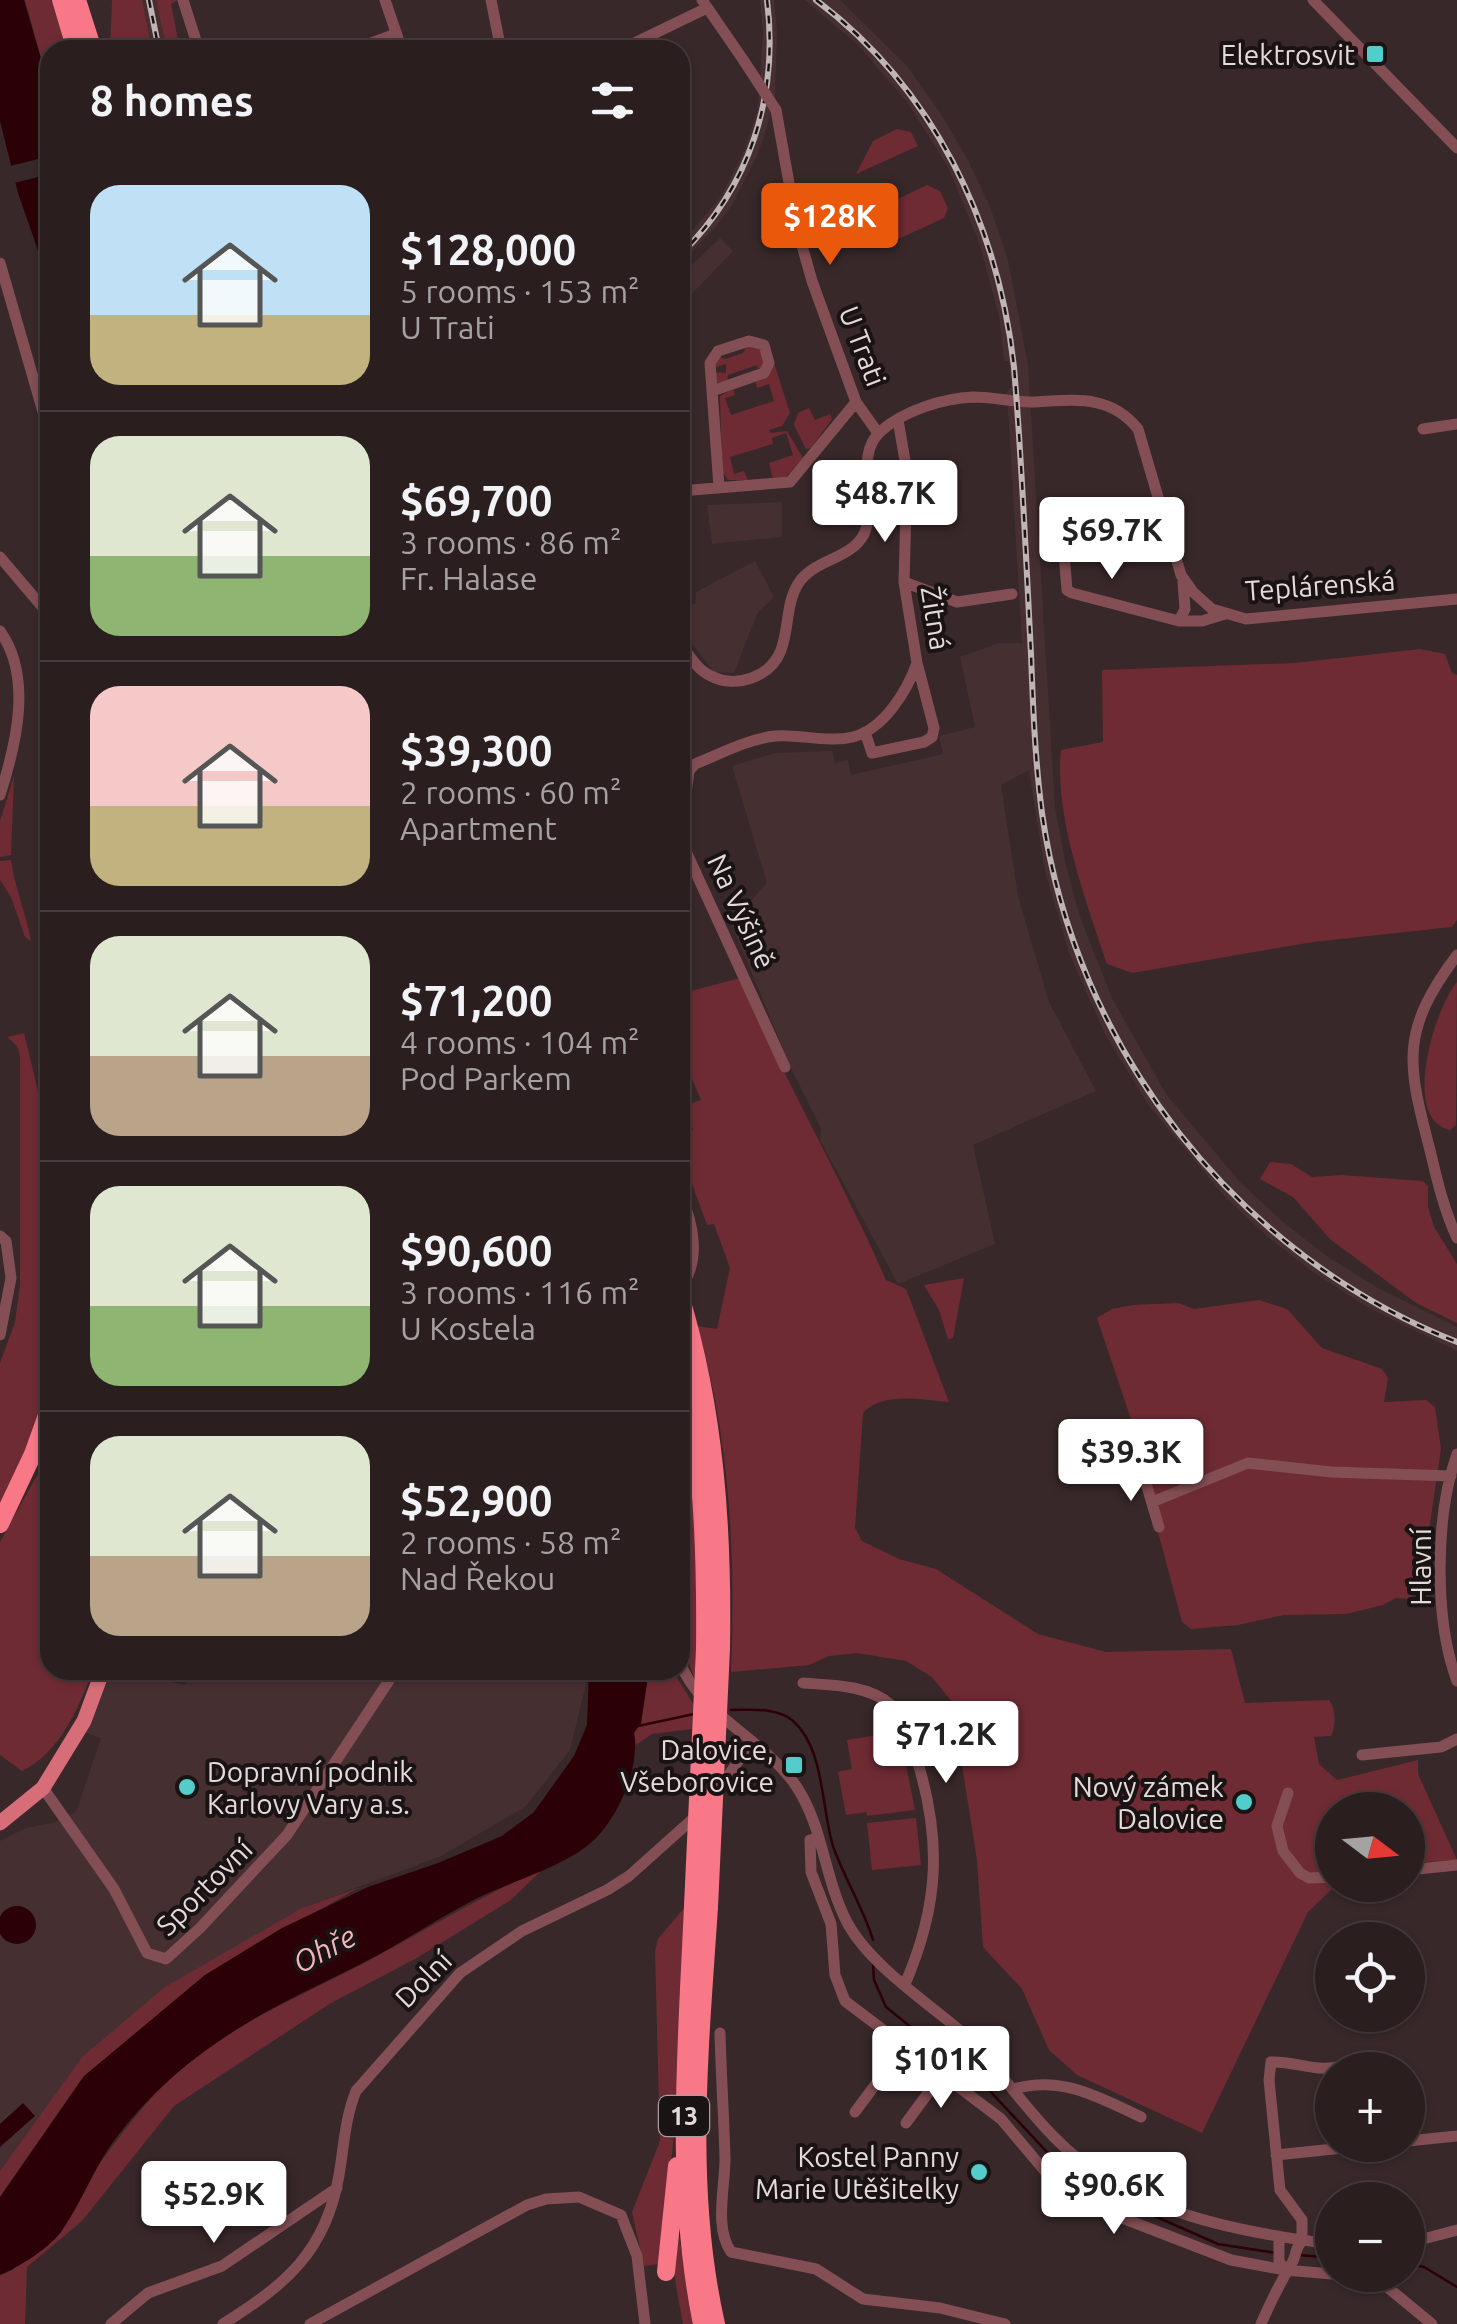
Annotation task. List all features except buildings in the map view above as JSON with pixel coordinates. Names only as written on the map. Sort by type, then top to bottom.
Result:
[{"type":"highway","points":[[61,0],[73,40]]},
{"type":"highway","points":[[77,0],[90,40]]},
{"type":"highway","name":"13","points":[[690,1393],[713,1648],[696,2105],[702,2218],[716,2324]]},
{"type":"highway","points":[[0,1526],[40,1435]]},
{"type":"highway","points":[[0,1526],[40,1460]]},
{"type":"highway","name":"13","points":[[702,1907],[684,2106],[688,2221],[702,2324]]},
{"type":"highway","points":[[666,2272],[684,2106]]},
{"type":"main road","points":[[0,1823],[43,1788],[84,1722],[99,1680]]},
{"type":"street","points":[[183,0],[196,40]]},
{"type":"street","points":[[385,0],[398,40]]},
{"type":"street","points":[[491,0],[499,40]]},
{"type":"street","points":[[1313,0],[1457,148]]},
{"type":"street","points":[[651,40],[704,4]]},
{"type":"street","name":"U Trati","points":[[704,4],[776,110],[797,228],[812,281],[856,402],[878,433]]},
{"type":"street","points":[[380,40],[396,34]]},
{"type":"street","points":[[0,263],[40,401]]},
{"type":"street","points":[[712,391],[764,373],[769,363],[761,342],[749,340],[713,355],[712,391],[719,487]]},
{"type":"street","name":"Teplárenská","points":[[878,433],[930,406],[974,397],[1014,402],[1088,400],[1111,405],[1138,430],[1182,575],[1202,601],[1225,614],[1246,619],[1457,599]]},
{"type":"street","points":[[690,490],[790,482],[856,402]]},
{"type":"street","name":"Žitná","points":[[865,732],[872,753],[924,742],[932,737],[934,728],[916,663],[904,582],[907,472],[898,420]]},
{"type":"street","points":[[1423,428],[1457,424]]},
{"type":"street","points":[[690,656],[700,669],[722,680],[753,678],[776,662],[800,581],[808,572],[856,545],[864,533],[868,518],[869,454],[878,433]]},
{"type":"street","points":[[1062,529],[1067,590],[1179,621],[1202,621],[1225,614]]},
{"type":"street","points":[[0,557],[40,604]]},
{"type":"street","points":[[1179,621],[1186,599],[1182,575]]},
{"type":"street","points":[[904,582],[956,602],[1012,594]]},
{"type":"street","points":[[0,631],[14,657],[19,694],[0,795]]},
{"type":"street","points":[[865,732],[894,706],[916,663]]},
{"type":"street","name":"Na Výšině","points":[[690,766],[773,736],[838,738],[865,732]]},
{"type":"street","name":"Na Výšině","points":[[690,860],[785,1067]]},
{"type":"street","points":[[1457,956],[1430,992],[1414,1038],[1411,1064],[1442,1200],[1457,1238]]},
{"type":"street","points":[[690,1230],[690,1272]]},
{"type":"street","points":[[0,1236],[6,1241],[11,1278],[0,1335]]},
{"type":"street","name":"Hlavní","points":[[1457,1454],[1441,1572],[1450,1661],[1457,1680]]},
{"type":"street","points":[[1152,1502],[1248,1463],[1331,1472],[1451,1476]]},
{"type":"street","points":[[1142,1470],[1158,1526]]},
{"type":"street","name":"Sportovní","points":[[43,1788],[114,1889],[147,1952],[166,1959],[281,1843],[389,1680]]},
{"type":"street","points":[[690,1680],[697,1692],[797,1786],[849,1926],[868,1950],[956,2028],[1054,2138],[1101,2175],[1191,2217],[1280,2242],[1315,2244]]},
{"type":"street","points":[[803,1683],[872,1693],[891,1705],[904,1721],[932,1816],[936,1844],[934,1882],[916,1958],[905,1984]]},
{"type":"street","points":[[1362,1755],[1441,1746],[1457,1739]]},
{"type":"street","name":"Dolní","points":[[223,2324],[278,2289],[298,2268],[322,2230],[337,2188],[348,2110],[356,2090],[433,2002],[460,1973],[522,1932],[607,1890],[653,1857],[720,1788],[752,1741]]},
{"type":"street","points":[[1288,1793],[1277,1826],[1283,1850],[1300,1874],[1315,1878]]},
{"type":"street","points":[[814,1839],[811,1872],[831,1924],[838,1986],[852,2008],[1011,2128],[1033,2160],[1050,2176],[1099,2209],[1231,2260],[1315,2270]]},
{"type":"street","points":[[1425,1868],[1457,1865]]},
{"type":"street","points":[[720,2033],[725,2159],[722,2210],[726,2245],[731,2252],[816,2269],[863,2299],[940,2308],[1004,2324]]},
{"type":"street","points":[[855,2112],[905,2046]]},
{"type":"street","points":[[1261,2324],[1286,2264],[1299,2244],[1302,2220],[1280,2190],[1270,2062],[1315,2067]]},
{"type":"street","points":[[906,2123],[942,2074]]},
{"type":"street","points":[[1014,2090],[1032,2084],[1076,2087],[1141,2117]]},
{"type":"street","points":[[1425,2139],[1457,2136]]},
{"type":"street","points":[[1276,2155],[1315,2151]]},
{"type":"street","points":[[111,2324],[148,2293],[222,2266],[337,2188]]},
{"type":"street","points":[[310,2324],[527,2205],[546,2199],[579,2198],[597,2202],[620,2215],[637,2256],[645,2324]]},
{"type":"street","points":[[1425,2238],[1457,2230]]},
{"type":"street","points":[[1280,2242],[1286,2264]]},
{"type":"street","points":[[1393,2292],[1432,2324]]},
{"type":"shaded area","points":[[25,0],[51,0],[65,40],[40,40],[40,54]]},
{"type":"shaded area","points":[[112,0],[142,0],[150,40],[110,40]]},
{"type":"shaded area","points":[[142,0],[156,0],[165,40],[150,40]]},
{"type":"shaded area","points":[[156,0],[178,0],[171,4],[178,40],[165,40]]},
{"type":"shaded area","points":[[760,0],[774,0],[775,96],[766,130],[732,205],[690,253],[690,233],[720,198],[744,151],[758,109],[763,32]]},
{"type":"shaded area","points":[[805,0],[840,0],[907,66],[967,158],[990,207],[1008,260],[1028,365],[1055,807],[1081,920],[1112,998],[1166,1094],[1240,1182],[1328,1257],[1378,1288],[1457,1327],[1457,1351],[1367,1307],[1269,1238],[1225,1197],[1149,1106],[1105,1034],[1069,953],[1045,871],[1029,770],[1001,785],[1018,896],[1049,1002],[1096,1091],[973,1145],[995,1244],[898,1284],[820,1140],[821,1128],[792,1070],[731,923],[767,883],[732,766],[775,753],[832,751],[835,763],[848,760],[851,775],[943,754],[939,736],[975,727],[960,657],[999,643],[1022,643],[1007,392],[1011,387],[1009,361],[1004,361],[999,316],[979,242],[948,167],[907,102],[858,45]]},
{"type":"shaded area","points":[[897,129],[911,132],[918,146],[856,174],[873,141]]},
{"type":"shaded area","points":[[927,185],[940,191],[948,208],[944,218],[892,242],[883,241],[872,218],[875,210]]},
{"type":"shaded area","points":[[720,238],[733,251],[690,296],[690,266]]},
{"type":"shaded area","points":[[748,344],[758,348],[763,356],[765,363],[759,373],[757,365],[728,375],[727,383],[715,382],[714,372],[726,373],[726,364],[713,368],[720,357],[743,353]]},
{"type":"shaded area","points":[[774,363],[790,413],[782,426],[769,430],[787,431],[803,458],[786,477],[773,479],[769,463],[793,455],[786,433],[772,438],[773,444],[730,457],[734,474],[744,471],[748,480],[728,480],[722,471],[720,396],[733,389],[735,395],[725,398],[731,415],[774,401],[769,384],[757,388],[755,380]]},
{"type":"shaded area","points":[[809,408],[815,420],[830,414],[832,419],[811,448],[806,449],[794,425],[798,413]]},
{"type":"shaded area","points":[[782,502],[782,537],[712,544],[707,505]]},
{"type":"shaded area","points":[[755,561],[774,597],[757,614],[734,673],[714,672],[690,641],[690,605],[696,603],[696,592]]},
{"type":"shaded area","points":[[1420,649],[1445,654],[1452,673],[1457,675],[1457,920],[1452,927],[1313,942],[1132,973],[1107,964],[1067,830],[1060,776],[1061,750],[1103,742],[1102,670],[1295,663]]},
{"type":"shaded area","points":[[14,776],[11,855],[0,857],[0,821]]},
{"type":"shaded area","points":[[11,860],[31,941],[25,937],[11,897],[0,880],[0,861]]},
{"type":"shaded area","points":[[740,978],[886,1280],[906,1289],[949,1402],[892,1399],[863,1413],[855,1528],[862,1541],[899,1559],[936,1569],[1038,1634],[1106,1652],[1231,1649],[1245,1703],[1329,1700],[1334,1717],[1331,1736],[1314,1737],[1319,1764],[1337,1780],[1418,1760],[1418,1774],[1457,1860],[1425,1862],[1425,1792],[1315,1792],[1315,1902],[1318,1902],[1308,1912],[1202,2133],[1077,2075],[1049,2050],[1022,1989],[983,1947],[977,1860],[952,1702],[932,1677],[906,1661],[857,1653],[829,1656],[809,1665],[731,1672],[731,1540],[724,1453],[697,1326],[717,1329],[730,1268],[714,1224],[707,1225],[690,1178],[690,1104],[701,1100],[690,1074],[690,991]]},
{"type":"shaded area","points":[[1457,982],[1456,1125],[1450,1130],[1435,1122],[1427,1106],[1424,1085],[1432,1037]]},
{"type":"shaded area","points":[[24,1033],[40,1096],[40,1417],[0,1510],[0,1363],[15,1322],[20,1285],[20,1055],[7,1037]]},
{"type":"shaded area","points":[[1270,1162],[1291,1164],[1312,1177],[1342,1175],[1423,1181],[1428,1186],[1428,1207],[1434,1227],[1457,1264],[1457,1323],[1416,1303],[1330,1239],[1293,1197],[1260,1179]]},
{"type":"shaded area","points":[[964,1278],[953,1338],[948,1339],[939,1310],[924,1285]]},
{"type":"shaded area","points":[[1259,1300],[1287,1309],[1322,1348],[1382,1369],[1388,1378],[1384,1402],[1426,1400],[1435,1407],[1441,1449],[1427,1544],[1429,1564],[1422,1584],[1409,1599],[1396,1598],[1346,1614],[1284,1615],[1238,1625],[1191,1629],[1182,1622],[1146,1487],[1137,1437],[1097,1318],[1112,1309],[1133,1305],[1178,1303],[1194,1309]]},
{"type":"shaded area","points":[[690,1449],[699,1555],[696,1682],[690,1666]]},
{"type":"shaded area","points":[[40,1470],[40,1680],[89,1680],[57,1741],[22,1771],[0,1755],[0,1542]]},
{"type":"shaded area","points":[[108,1680],[161,1680],[186,1685],[187,1680],[586,1680],[570,1750],[525,1807],[441,1856],[302,1908],[82,2057],[0,2171],[0,1841],[76,1812],[101,1738],[86,1733]]},
{"type":"shaded area","points":[[647,1680],[678,1680],[694,1705],[692,1729],[652,1734],[636,1745],[634,1733],[641,1723]]},
{"type":"shaded area","points":[[896,1732],[915,1810],[846,1815],[838,1772],[852,1769],[847,1740]]},
{"type":"shaded area","points":[[916,1818],[921,1865],[872,1870],[867,1823]]},
{"type":"shaded area","points":[[545,1867],[511,1900],[417,1958],[331,2003],[174,2106],[82,2221],[27,2267],[25,2324],[0,2324],[0,2275],[13,2270],[140,2112],[181,2069],[262,2015]]},
{"type":"shaded area","points":[[358,1888],[205,1975],[81,2080],[0,2197],[0,2171],[82,2057],[165,1987],[302,1908]]},
{"type":"shaded area","points":[[684,1908],[678,2097],[660,2264],[644,2266],[632,2212],[660,2141],[655,1951],[658,1939]]},
{"type":"shaded area","points":[[678,2230],[694,2324],[683,2324],[676,2288],[674,2255]]},
{"type":"water","points":[[0,0],[24,0],[40,55],[40,256],[18,193],[0,121]]},
{"type":"water","name":"Ohře","points":[[589,1680],[647,1680],[641,1723],[634,1733],[631,1774],[620,1802],[597,1837],[571,1857],[470,1902],[211,2046],[135,2114],[103,2158],[55,2238],[33,2257],[0,2275],[0,2197],[84,2076],[205,1975],[282,1928],[368,1887],[502,1836],[534,1812],[574,1756],[587,1725]]},
{"type":"water","points":[[10,1908],[24,1908],[34,1918],[34,1932],[24,1942],[10,1942],[0,1932],[0,1918]]},
{"type":"water","points":[[23,2103],[35,2116],[0,2147],[0,2124]]},
{"type":"pier","points":[[40,158],[40,176],[10,184],[6,167]]},
{"type":"waterway","points":[[731,1710],[778,1713],[803,1732],[816,1762],[833,1846],[873,1940]]},
{"type":"waterway","points":[[638,1726],[694,1714]]},
{"type":"waterway","points":[[873,1964],[874,1980],[886,2007],[988,2089],[1082,2184],[1218,2244],[1276,2253]]},
{"type":"waterway","points":[[1299,2255],[1315,2256]]},
{"type":"waterway","points":[[1425,2268],[1457,2287]]},
{"type":"railway","points":[[149,0],[157,40]]},
{"type":"railway","points":[[690,244],[725,200],[754,138],[768,71],[767,0]]},
{"type":"railway","points":[[816,0],[894,74],[926,117],[953,162],[993,261],[1014,367],[1042,813],[1060,900],[1090,983],[1130,1061],[1179,1133],[1237,1198],[1304,1256],[1377,1304],[1457,1342]]},
{"type":"place","name":"Elektrosvit","points":[[1375,54]]},
{"type":"place","name":"Dalovice, Všeborovice","points":[[794,1765]]},
{"type":"place","name":"Dopravní podnik Karlovy Vary a.s.","points":[[187,1787]]},
{"type":"place","name":"Nový zámek Dalovice","points":[[1244,1802]]},
{"type":"place","name":"Kostel Panny Marie Utěšitelky","points":[[979,2172]]}]
